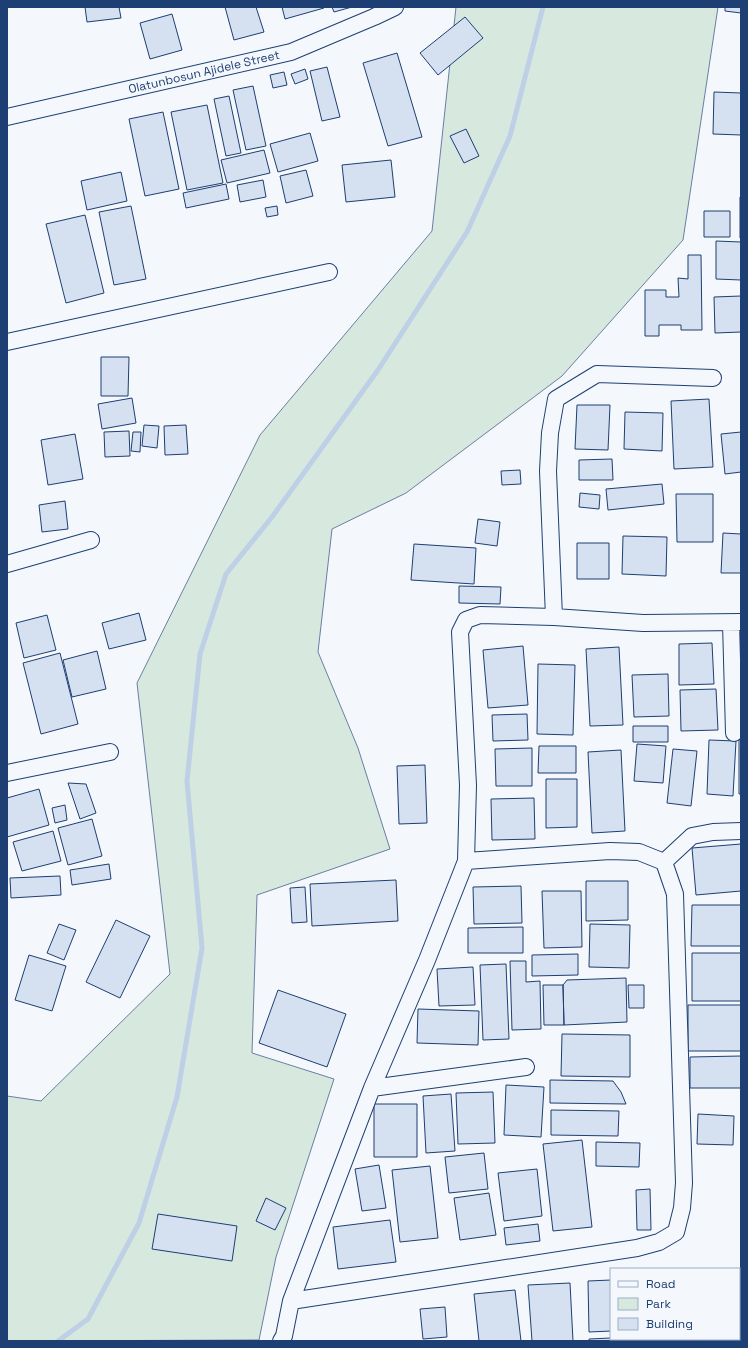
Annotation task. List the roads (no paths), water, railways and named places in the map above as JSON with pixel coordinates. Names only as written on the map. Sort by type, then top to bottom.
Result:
[{"type":"street","name":"Olatunbosun Ajidele Street","points":[[7,117],[291,52],[394,7]]},
{"type":"street","points":[[7,342],[330,272]]},
{"type":"street","points":[[554,617],[548,470],[550,433],[556,399],[597,374],[713,378]]},
{"type":"street","points":[[7,564],[91,540]]},
{"type":"street","points":[[281,1341],[284,1336],[291,1301],[372,1088],[427,960],[466,861],[468,785],[460,632],[466,620],[480,615],[554,617],[642,623],[736,622],[734,733]]},
{"type":"street","points":[[7,773],[110,752]]},
{"type":"street","points":[[664,862],[692,836],[712,832],[741,831]]},
{"type":"street","points":[[291,1301],[637,1248],[659,1242],[676,1232],[682,1208],[684,1183],[675,894],[664,862],[639,852],[610,851],[466,861]]},
{"type":"street","points":[[372,1088],[526,1067]]},
{"type":"waterway","points":[[58,1341],[88,1319],[139,1223],[177,1097],[202,948],[187,781],[200,654],[226,574],[272,517],[378,370],[467,232],[510,136],[543,7]]}]
